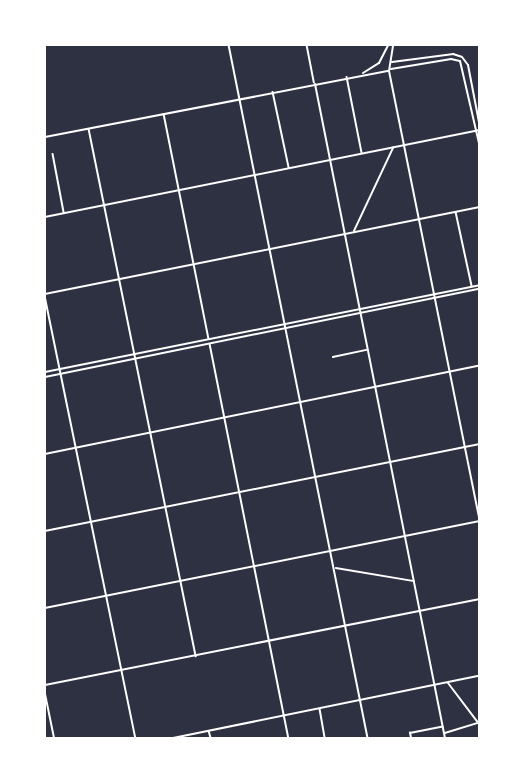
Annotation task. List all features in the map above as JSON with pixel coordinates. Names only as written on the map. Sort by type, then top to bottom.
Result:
[{"type":"street","points":[[229,45],[368,738]]},
{"type":"street","points":[[307,45],[445,738]]},
{"type":"street","points":[[361,74],[383,59],[388,45]]},
{"type":"street","points":[[393,45],[390,70],[403,145],[479,516]]},
{"type":"street","points":[[383,59],[392,62],[459,55],[468,65],[479,122]]},
{"type":"street","points":[[45,137],[361,74],[456,59],[464,67],[479,143]]},
{"type":"street","points":[[379,63],[382,71]]},
{"type":"street","points":[[346,77],[362,154]]},
{"type":"street","points":[[273,92],[289,168]]},
{"type":"street","points":[[164,114],[289,738]]},
{"type":"street","points":[[89,128],[196,656]]},
{"type":"street","points":[[45,217],[478,130]]},
{"type":"street","points":[[353,232],[393,147]]},
{"type":"street","points":[[53,154],[65,213]]},
{"type":"street","points":[[136,738],[45,295],[479,207]]},
{"type":"street","points":[[456,212],[472,286]]},
{"type":"street","points":[[434,296],[472,286],[479,287]]},
{"type":"street","points":[[45,377],[479,287]]},
{"type":"street","points":[[45,372],[360,311]]},
{"type":"street","points":[[333,357],[368,349]]},
{"type":"street","points":[[45,454],[479,366]]},
{"type":"street","points":[[45,531],[479,444]]},
{"type":"street","points":[[45,608],[479,521]]},
{"type":"street","points":[[335,568],[414,581]]},
{"type":"street","points":[[45,685],[479,599]]},
{"type":"street","points":[[173,738],[479,676]]},
{"type":"street","points":[[444,733],[478,723],[448,682]]},
{"type":"street","points":[[45,694],[54,738]]},
{"type":"street","points":[[320,708],[325,738]]},
{"type":"street","points":[[411,738],[410,733],[443,727]]},
{"type":"street","points":[[209,730],[211,738]]},
{"type":"street","points":[[415,732],[416,738]]}]
